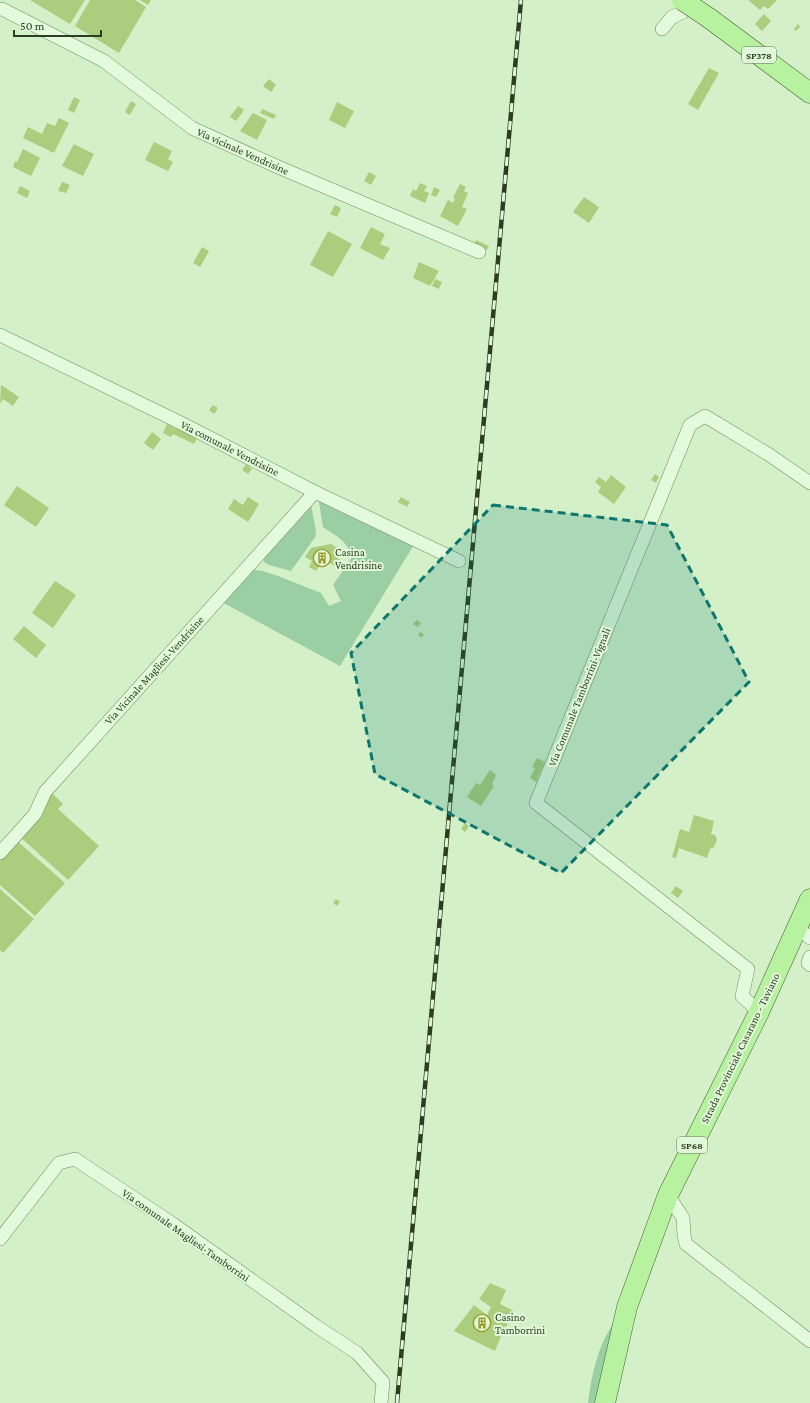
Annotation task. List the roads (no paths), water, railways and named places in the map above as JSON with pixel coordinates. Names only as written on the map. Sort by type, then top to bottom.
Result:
[{"type":"main road","name":"SP378","points":[[682,0],[810,92]]},
{"type":"main road","name":"Strada Provinciale Casarano - Taviano","points":[[605,1403],[627,1307],[668,1195],[759,1012],[804,933],[810,899]]},
{"type":"street","points":[[662,29],[672,17],[683,12],[689,0]]},
{"type":"street","name":"Via vicinale Vendrisine","points":[[3,7],[104,61],[192,128],[278,167],[479,252]]},
{"type":"street","name":"Via comunale Vendrisine","points":[[0,335],[177,421],[315,492],[459,561]]},
{"type":"street","name":"Via Comunale Tamborrini-Vignali","points":[[759,1012],[742,996],[748,969],[536,803],[690,425],[705,416],[768,454],[810,483]]},
{"type":"street","name":"Via Vicinale Magliesi-Vendrisine","points":[[0,853],[35,814],[45,792],[315,492]]},
{"type":"street","points":[[810,957],[808,963],[810,965]]},
{"type":"street","name":"Via comunale Magliesi-Tamborrini","points":[[0,1238],[59,1163],[75,1160],[173,1224],[316,1326],[357,1353],[383,1382],[381,1403]]},
{"type":"street","points":[[668,1195],[683,1218],[686,1244],[810,1341]]},
{"type":"railway","points":[[397,1403],[521,0]]},
{"type":"place","name":"Casina Vendrisine","points":[[322,558]]},
{"type":"place","name":"Casino Tamborrìni","points":[[482,1323]]}]
